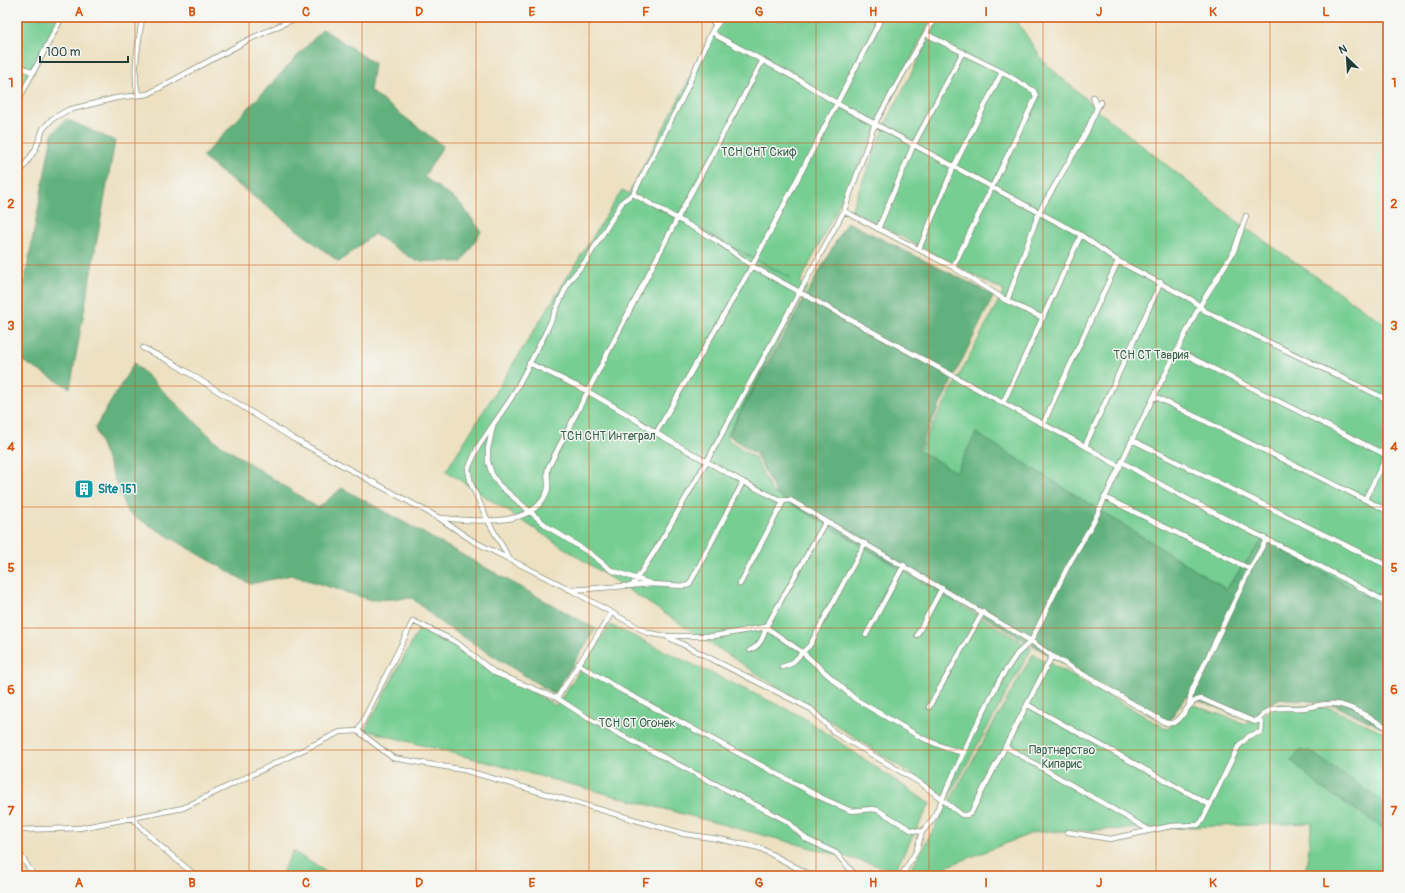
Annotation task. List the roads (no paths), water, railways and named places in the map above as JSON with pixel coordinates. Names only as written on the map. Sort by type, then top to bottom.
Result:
[{"type":"street","points":[[17,102],[62,17]]},
{"type":"street","points":[[138,95],[135,64],[142,17]]},
{"type":"street","points":[[17,177],[35,150],[43,129],[52,119],[68,110],[116,98],[148,94],[188,70],[298,17]]},
{"type":"street","points":[[509,558],[488,521],[471,484],[468,469],[478,447],[512,397],[546,334],[569,281],[586,261],[623,201],[633,194],[683,97],[716,24],[706,17]]},
{"type":"street","points":[[712,32],[723,17]]},
{"type":"street","points":[[656,433],[752,266],[838,104],[882,17]]},
{"type":"street","points":[[632,586],[658,546],[707,461],[844,211],[875,123],[935,17]]},
{"type":"street","points":[[712,32],[801,81],[838,104],[1082,235],[1118,261],[1161,282],[1192,300],[1199,307],[1388,400]]},
{"type":"street","points":[[926,34],[1002,72],[1034,91],[1036,97],[953,267]]},
{"type":"street","points":[[878,229],[914,144],[963,52]]},
{"type":"street","points":[[439,518],[488,521],[508,519],[531,512],[545,497],[548,490],[546,476],[548,468],[677,219],[762,60]]},
{"type":"street","points":[[17,64],[32,73]]},
{"type":"street","points":[[919,249],[954,166],[1002,72]]},
{"type":"street","points":[[1093,97],[1097,108]]},
{"type":"street","points":[[1007,301],[1039,212],[1086,133],[1097,108],[1102,102]]},
{"type":"street","points":[[633,194],[719,242],[752,266],[1003,403],[1266,540],[1336,573],[1388,603]]},
{"type":"street","points":[[844,211],[953,267],[1007,301],[1043,318]]},
{"type":"street","points":[[898,876],[903,873],[916,852],[922,832],[933,819],[1000,679],[1017,654],[1031,640],[1068,566],[1095,519],[1104,497],[1199,307],[1234,251],[1246,216]]},
{"type":"street","points":[[1003,403],[1082,235]]},
{"type":"street","points":[[1043,424],[1118,261]]},
{"type":"street","points":[[1085,446],[1161,282]]},
{"type":"street","points":[[143,348],[179,367],[294,439],[439,518],[473,541],[571,590],[611,614],[648,633],[666,636],[714,636],[766,627],[802,652],[855,699],[922,738],[946,748],[964,753]]},
{"type":"street","points":[[1178,351],[1388,456],[1365,499]]},
{"type":"street","points":[[529,363],[587,391],[656,433],[743,482],[784,500],[790,500],[1031,640],[1052,656],[1167,724],[1178,721],[1189,704],[1192,690],[1250,569],[1266,540]]},
{"type":"street","points":[[1154,396],[1388,511]]},
{"type":"street","points":[[493,424],[488,449],[488,462],[492,474],[499,485],[548,527],[591,554],[612,570],[652,584]]},
{"type":"street","points":[[1132,440],[1388,566]]},
{"type":"street","points":[[571,590],[652,584],[684,586],[691,583],[743,482]]},
{"type":"street","points":[[1104,497],[1250,569]]},
{"type":"street","points":[[740,584],[784,500]]},
{"type":"street","points":[[750,650],[758,647],[763,638],[766,627],[826,521]]},
{"type":"street","points":[[782,667],[791,664],[810,645],[865,543]]},
{"type":"street","points":[[866,635],[904,565]]},
{"type":"street","points":[[917,635],[942,588]]},
{"type":"street","points":[[929,707],[983,612]]},
{"type":"street","points":[[556,698],[611,614]]},
{"type":"street","points":[[358,731],[414,621],[456,642],[495,673],[556,698],[588,718],[786,821],[806,839],[836,853],[856,876]]},
{"type":"street","points":[[666,636],[811,709],[835,733],[922,784],[962,815],[969,814],[1006,747],[1052,656]]},
{"type":"street","points":[[578,664],[621,690],[820,797],[851,811],[872,809],[878,810],[910,830],[922,832]]},
{"type":"street","points":[[1068,832],[1110,839],[1170,826],[1198,825],[1202,822],[1238,747],[1246,738],[1262,730],[1261,721],[1259,720],[1255,722],[1202,699],[1197,699],[1189,704]]},
{"type":"street","points":[[1255,722],[1272,708],[1285,706],[1301,708],[1329,703],[1344,706],[1388,728]]},
{"type":"street","points":[[1028,705],[1210,805]]},
{"type":"street","points":[[17,830],[80,828],[183,808],[340,732],[358,731],[393,758],[464,770],[684,834],[719,839],[760,848],[812,876]]},
{"type":"street","points":[[1006,747],[1149,830]]},
{"type":"street","points":[[132,818],[159,845],[196,876]]},
{"type":"street","points":[[17,849],[34,876]]},
{"type":"place","name":"Site 151","points":[[84,489]]},
{"type":"park label","name":"ТСН СНТ Скиф","points":[[759,152]]},
{"type":"park label","name":"ТСН СТ Таврия","points":[[1151,355]]},
{"type":"park label","name":"ТСН СНТ Интеграл","points":[[608,436]]},
{"type":"park label","name":"ТСН СТ Огонек","points":[[637,723]]},
{"type":"park label","name":"Партнерство Кипарис","points":[[1062,757]]}]
